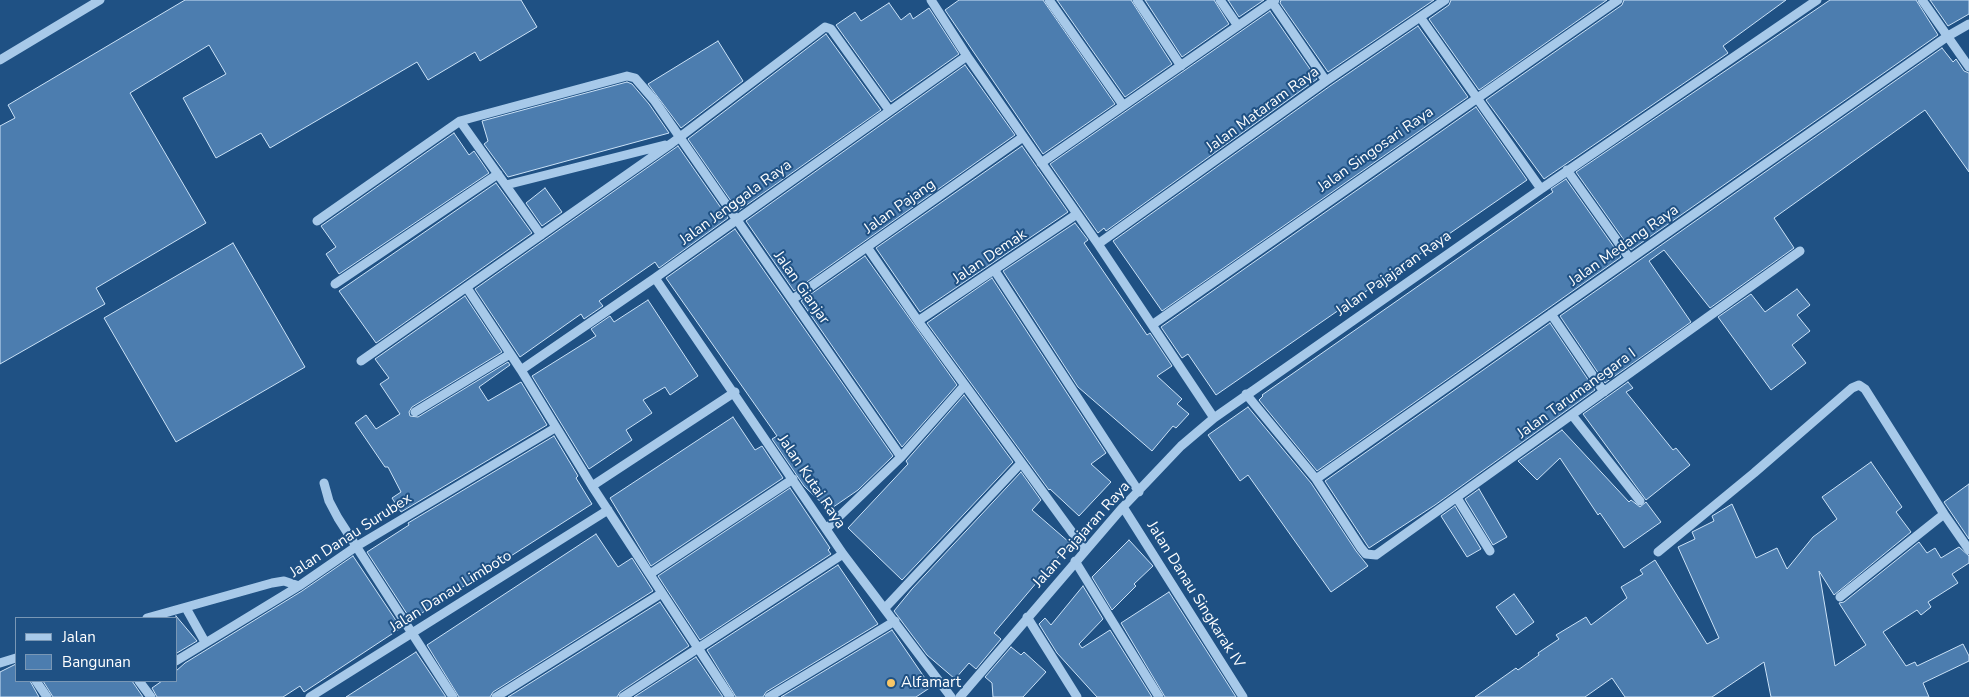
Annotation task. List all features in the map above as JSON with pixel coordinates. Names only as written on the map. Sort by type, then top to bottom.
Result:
[{"type":"street","points":[[0,60],[100,0]]},
{"type":"street","points":[[931,0],[967,56],[1098,244],[1214,418]]},
{"type":"street","points":[[1049,0],[1123,105]]},
{"type":"street","points":[[1137,0],[1181,66]]},
{"type":"street","points":[[1220,0],[1238,26]]},
{"type":"street","name":"Jalan Mataram Raya","points":[[1098,244],[1326,81],[1445,0]]},
{"type":"street","name":"Jalan Singosari Raya","points":[[1152,325],[1477,96],[1618,0]]},
{"type":"street","name":"Jalan Pajajaran Raya","points":[[960,697],[1123,507],[1182,446],[1214,418],[1567,170],[1817,0]]},
{"type":"street","points":[[1922,0],[1969,68]]},
{"type":"street","points":[[1041,163],[1274,1],[1326,81]]},
{"type":"street","points":[[1420,17],[1541,189]]},
{"type":"street","name":"Jalan Medang Raya","points":[[1316,479],[1948,36],[1969,24]]},
{"type":"street","points":[[361,361],[672,143],[825,28],[831,29],[889,110]]},
{"type":"street","name":"Jalan Jenggala Raya","points":[[521,370],[655,278],[967,56]]},
{"type":"street","name":"Jalan Gianjar","points":[[317,221],[460,121],[627,76],[638,81],[679,136],[901,457]]},
{"type":"street","points":[[460,121],[541,235]]},
{"type":"street","name":"Jalan Pajang","points":[[793,299],[1023,137]]},
{"type":"street","points":[[506,185],[672,143]]},
{"type":"street","points":[[1567,170],[1630,259]]},
{"type":"street","points":[[335,284],[498,174]]},
{"type":"street","name":"Jalan Demak","points":[[918,321],[995,271],[1077,214]]},
{"type":"street","points":[[867,247],[1020,464],[1085,550]]},
{"type":"street","name":"Jalan Tarumanegara I","points":[[1316,479],[1361,548],[1369,555],[1379,554],[1800,251]]},
{"type":"street","points":[[995,271],[1139,492]]},
{"type":"street","name":"Jalan Kutai Raya","points":[[655,278],[735,392],[843,554],[951,697]]},
{"type":"street","points":[[467,288],[521,370],[592,486],[730,697]]},
{"type":"street","points":[[1551,314],[1604,392]]},
{"type":"street","points":[[416,412],[510,354]]},
{"type":"street","points":[[826,529],[901,457],[965,385]]},
{"type":"street","points":[[1658,552],[1754,473],[1852,388],[1859,385],[1865,388],[1967,549]]},
{"type":"street","points":[[592,486],[735,392]]},
{"type":"street","points":[[1246,394],[1316,479]]},
{"type":"street","points":[[1572,414],[1640,500]]},
{"type":"street","name":"Jalan Danau Surubex","points":[[178,660],[299,586],[357,546],[555,428]]},
{"type":"street","points":[[885,608],[1020,464]]},
{"type":"street","points":[[650,574],[793,479]]},
{"type":"street","points":[[324,483],[329,501],[453,697]]},
{"type":"street","points":[[1456,498],[1490,551]]},
{"type":"street","name":"Jalan Danau Singkarak IV","points":[[1123,507],[1243,697]]},
{"type":"street","name":"Jalan Danau Limboto","points":[[310,697],[608,510]]},
{"type":"street","points":[[1840,597],[1944,514]]},
{"type":"street","points":[[623,697],[843,554]]},
{"type":"street","points":[[1075,561],[1159,697]]},
{"type":"street","points":[[150,617],[272,583],[284,581],[299,586]]},
{"type":"street","points":[[496,697],[662,593]]},
{"type":"street","points":[[186,608],[205,642]]},
{"type":"street","points":[[1027,617],[1077,697]]},
{"type":"street","points":[[769,697],[894,621]]},
{"type":"street","points":[[0,663],[15,658]]},
{"type":"street","points":[[37,682],[47,697]]},
{"type":"street","points":[[142,682],[151,697]]},
{"type":"building","points":[[185,0],[521,0],[537,27],[480,61],[475,52],[428,80],[417,62],[270,148],[261,133],[216,158],[183,98],[226,74],[209,45],[130,93],[206,223],[96,288],[105,304],[0,364],[0,126],[15,118],[8,105]]},
{"type":"building","points":[[959,0],[1043,0],[1115,104],[1043,154],[945,10]]},
{"type":"building","points":[[1057,0],[1131,0],[1172,64],[1125,97]]},
{"type":"building","points":[[1145,0],[1214,0],[1229,24],[1182,57]]},
{"type":"building","points":[[1228,0],[1264,0],[1239,17]]},
{"type":"building","points":[[1281,0],[1434,0],[1328,72],[1280,3]]},
{"type":"building","points":[[1451,0],[1607,0],[1479,90],[1429,19],[1449,5]]},
{"type":"building","points":[[1624,0],[1786,0],[1723,46],[1728,53],[1544,179],[1486,100],[1622,5]]},
{"type":"building","points":[[1830,0],[1916,0],[1938,35],[1631,250],[1576,172]]},
{"type":"building","points":[[1930,0],[1969,0],[1969,14],[1948,26]]},
{"type":"building","points":[[889,3],[901,20],[910,13],[913,19],[929,8],[959,54],[891,102],[836,25],[855,12],[861,21]]},
{"type":"building","points":[[1270,11],[1317,79],[1106,231],[1104,228],[1098,233],[1050,164]]},
{"type":"building","points":[[1418,26],[1468,97],[1162,311],[1113,241],[1330,86]]},
{"type":"building","points":[[826,34],[881,110],[738,211],[688,139]]},
{"type":"building","points":[[718,41],[743,81],[681,128],[648,84]]},
{"type":"building","points":[[1942,48],[1953,62],[1956,59],[1964,71],[1969,73],[1969,172],[1925,110],[1774,218],[1794,248],[1710,308],[1664,250],[1649,261],[1691,322],[1605,383],[1560,316]]},
{"type":"building","points":[[965,65],[1015,135],[794,291],[746,221]]},
{"type":"building","points":[[627,82],[632,84],[649,104],[669,133],[508,177],[484,144],[488,141],[482,121]]},
{"type":"building","points":[[1476,107],[1527,180],[1216,395],[1188,354],[1182,358],[1161,327]]},
{"type":"building","points":[[454,133],[469,155],[474,151],[489,173],[339,274],[326,254],[336,247],[321,226]]},
{"type":"building","points":[[678,146],[728,218],[659,268],[655,262],[599,301],[603,306],[584,319],[581,314],[520,357],[475,289]]},
{"type":"building","points":[[1022,146],[1068,212],[920,312],[876,248]]},
{"type":"building","points":[[1566,179],[1621,257],[1317,471],[1259,400],[1262,395],[1553,192],[1551,189]]},
{"type":"building","points":[[496,183],[532,233],[376,343],[339,291]]},
{"type":"building","points":[[545,188],[562,212],[542,226],[526,203]]},
{"type":"building","points":[[1075,223],[1088,240],[1084,243],[1147,335],[1150,333],[1172,366],[1157,376],[1182,399],[1177,404],[1189,414],[1176,428],[1173,426],[1152,451],[1078,387],[1003,271]]},
{"type":"building","points":[[735,229],[893,456],[858,490],[829,510],[804,486],[772,439],[777,436],[666,278]]},
{"type":"building","points":[[233,243],[305,367],[176,442],[104,318]]},
{"type":"building","points":[[865,256],[957,385],[902,447],[801,301]]},
{"type":"building","points":[[992,278],[1106,453],[1091,464],[1111,482],[1079,516],[1049,490],[927,323]]},
{"type":"building","points":[[1797,289],[1810,305],[1797,315],[1810,331],[1792,345],[1806,363],[1771,390],[1718,317],[1751,294],[1765,312]]},
{"type":"building","points":[[465,296],[502,352],[412,407],[409,412],[410,416],[418,417],[508,362],[510,365],[479,387],[488,401],[521,382],[547,425],[401,512],[392,498],[401,492],[388,467],[385,467],[355,423],[366,415],[376,429],[400,414],[380,384],[389,378],[375,359]]},
{"type":"building","points":[[648,300],[698,376],[670,395],[665,387],[643,400],[652,413],[626,430],[632,440],[589,469],[532,376],[596,336],[591,329],[610,316],[614,322]]},
{"type":"building","points":[[1550,323],[1595,390],[1435,505],[1369,548],[1325,481]]},
{"type":"building","points":[[1628,382],[1633,388],[1626,392],[1673,450],[1676,448],[1690,465],[1646,500],[1583,414]]},
{"type":"building","points":[[964,395],[1013,462],[902,580],[848,528],[908,464],[906,461]]},
{"type":"building","points":[[1248,407],[1311,483],[1368,566],[1331,592],[1248,475],[1240,481],[1208,435]]},
{"type":"building","points":[[733,417],[755,450],[762,446],[783,478],[651,566],[610,498]]},
{"type":"building","points":[[1562,430],[1629,502],[1631,500],[1640,507],[1646,502],[1661,522],[1624,548],[1600,513],[1598,515],[1560,458],[1537,480],[1518,461]]},
{"type":"building","points":[[554,436],[592,504],[411,620],[367,552],[409,525],[408,523]]},
{"type":"building","points":[[1871,462],[1902,507],[1896,512],[1911,532],[1834,595],[1819,571],[1835,666],[1866,645],[1839,603],[1844,602],[1919,542],[1927,553],[1935,548],[1941,558],[1959,547],[1969,556],[1969,563],[1952,574],[1958,583],[1928,602],[1931,607],[1921,615],[1917,610],[1883,632],[1906,666],[1915,662],[1917,666],[1963,644],[1969,656],[1969,661],[1923,683],[1929,697],[1771,697],[1764,662],[1712,697],[1625,697],[1612,678],[1585,697],[1475,697],[1516,668],[1518,670],[1539,655],[1538,653],[1559,639],[1556,635],[1586,617],[1591,625],[1627,598],[1621,587],[1643,574],[1640,570],[1655,560],[1707,644],[1719,638],[1678,547],[1695,539],[1692,532],[1714,521],[1712,516],[1732,504],[1756,558],[1777,548],[1787,569],[1813,537],[1837,519],[1822,497]]},
{"type":"building","points":[[1021,472],[1041,500],[1032,510],[1070,543],[994,633],[1001,639],[976,669],[969,663],[955,679],[927,655],[894,611],[912,589]]},
{"type":"building","points":[[1969,484],[1969,539],[1944,502]]},
{"type":"building","points":[[790,488],[830,548],[828,550],[831,554],[700,640],[658,576]]},
{"type":"building","points":[[1479,489],[1507,537],[1493,545],[1465,499]]},
{"type":"building","points":[[1455,506],[1481,549],[1467,557],[1441,516]]},
{"type":"building","points":[[596,534],[618,567],[632,558],[653,591],[493,692],[490,697],[459,697],[427,645]]},
{"type":"building","points":[[1129,540],[1153,566],[1134,584],[1136,586],[1112,610],[1092,577]]},
{"type":"building","points":[[353,556],[401,628],[304,692],[300,686],[283,697],[157,697],[152,688],[161,682],[178,682],[178,669],[185,663],[302,591]]},
{"type":"building","points":[[838,565],[878,624],[766,692],[763,697],[736,697],[707,650]]},
{"type":"building","points":[[1083,586],[1103,619],[1079,644],[1082,648],[1110,630],[1152,697],[1097,697],[1057,653],[1039,624],[1045,618],[1051,625]]},
{"type":"building","points":[[1169,592],[1236,697],[1165,697],[1121,623]]},
{"type":"building","points":[[1514,594],[1534,622],[1516,635],[1496,607]]},
{"type":"building","points":[[660,602],[689,646],[620,692],[617,697],[508,697]]},
{"type":"building","points":[[178,618],[197,641],[178,652]]},
{"type":"building","points":[[892,630],[931,687],[916,697],[781,697]]},
{"type":"building","points":[[1011,647],[1021,655],[1024,652],[1046,672],[1023,697],[993,697],[992,683],[985,677]]},
{"type":"building","points":[[416,652],[446,697],[346,697]]},
{"type":"building","points":[[696,657],[723,697],[634,697]]},
{"type":"building","points":[[15,664],[15,682],[31,682],[39,697],[0,697],[0,672]]},
{"type":"building","points":[[44,682],[133,682],[143,697],[53,697]]},
{"type":"place","name":"Alfamart","points":[[891,683]]}]
